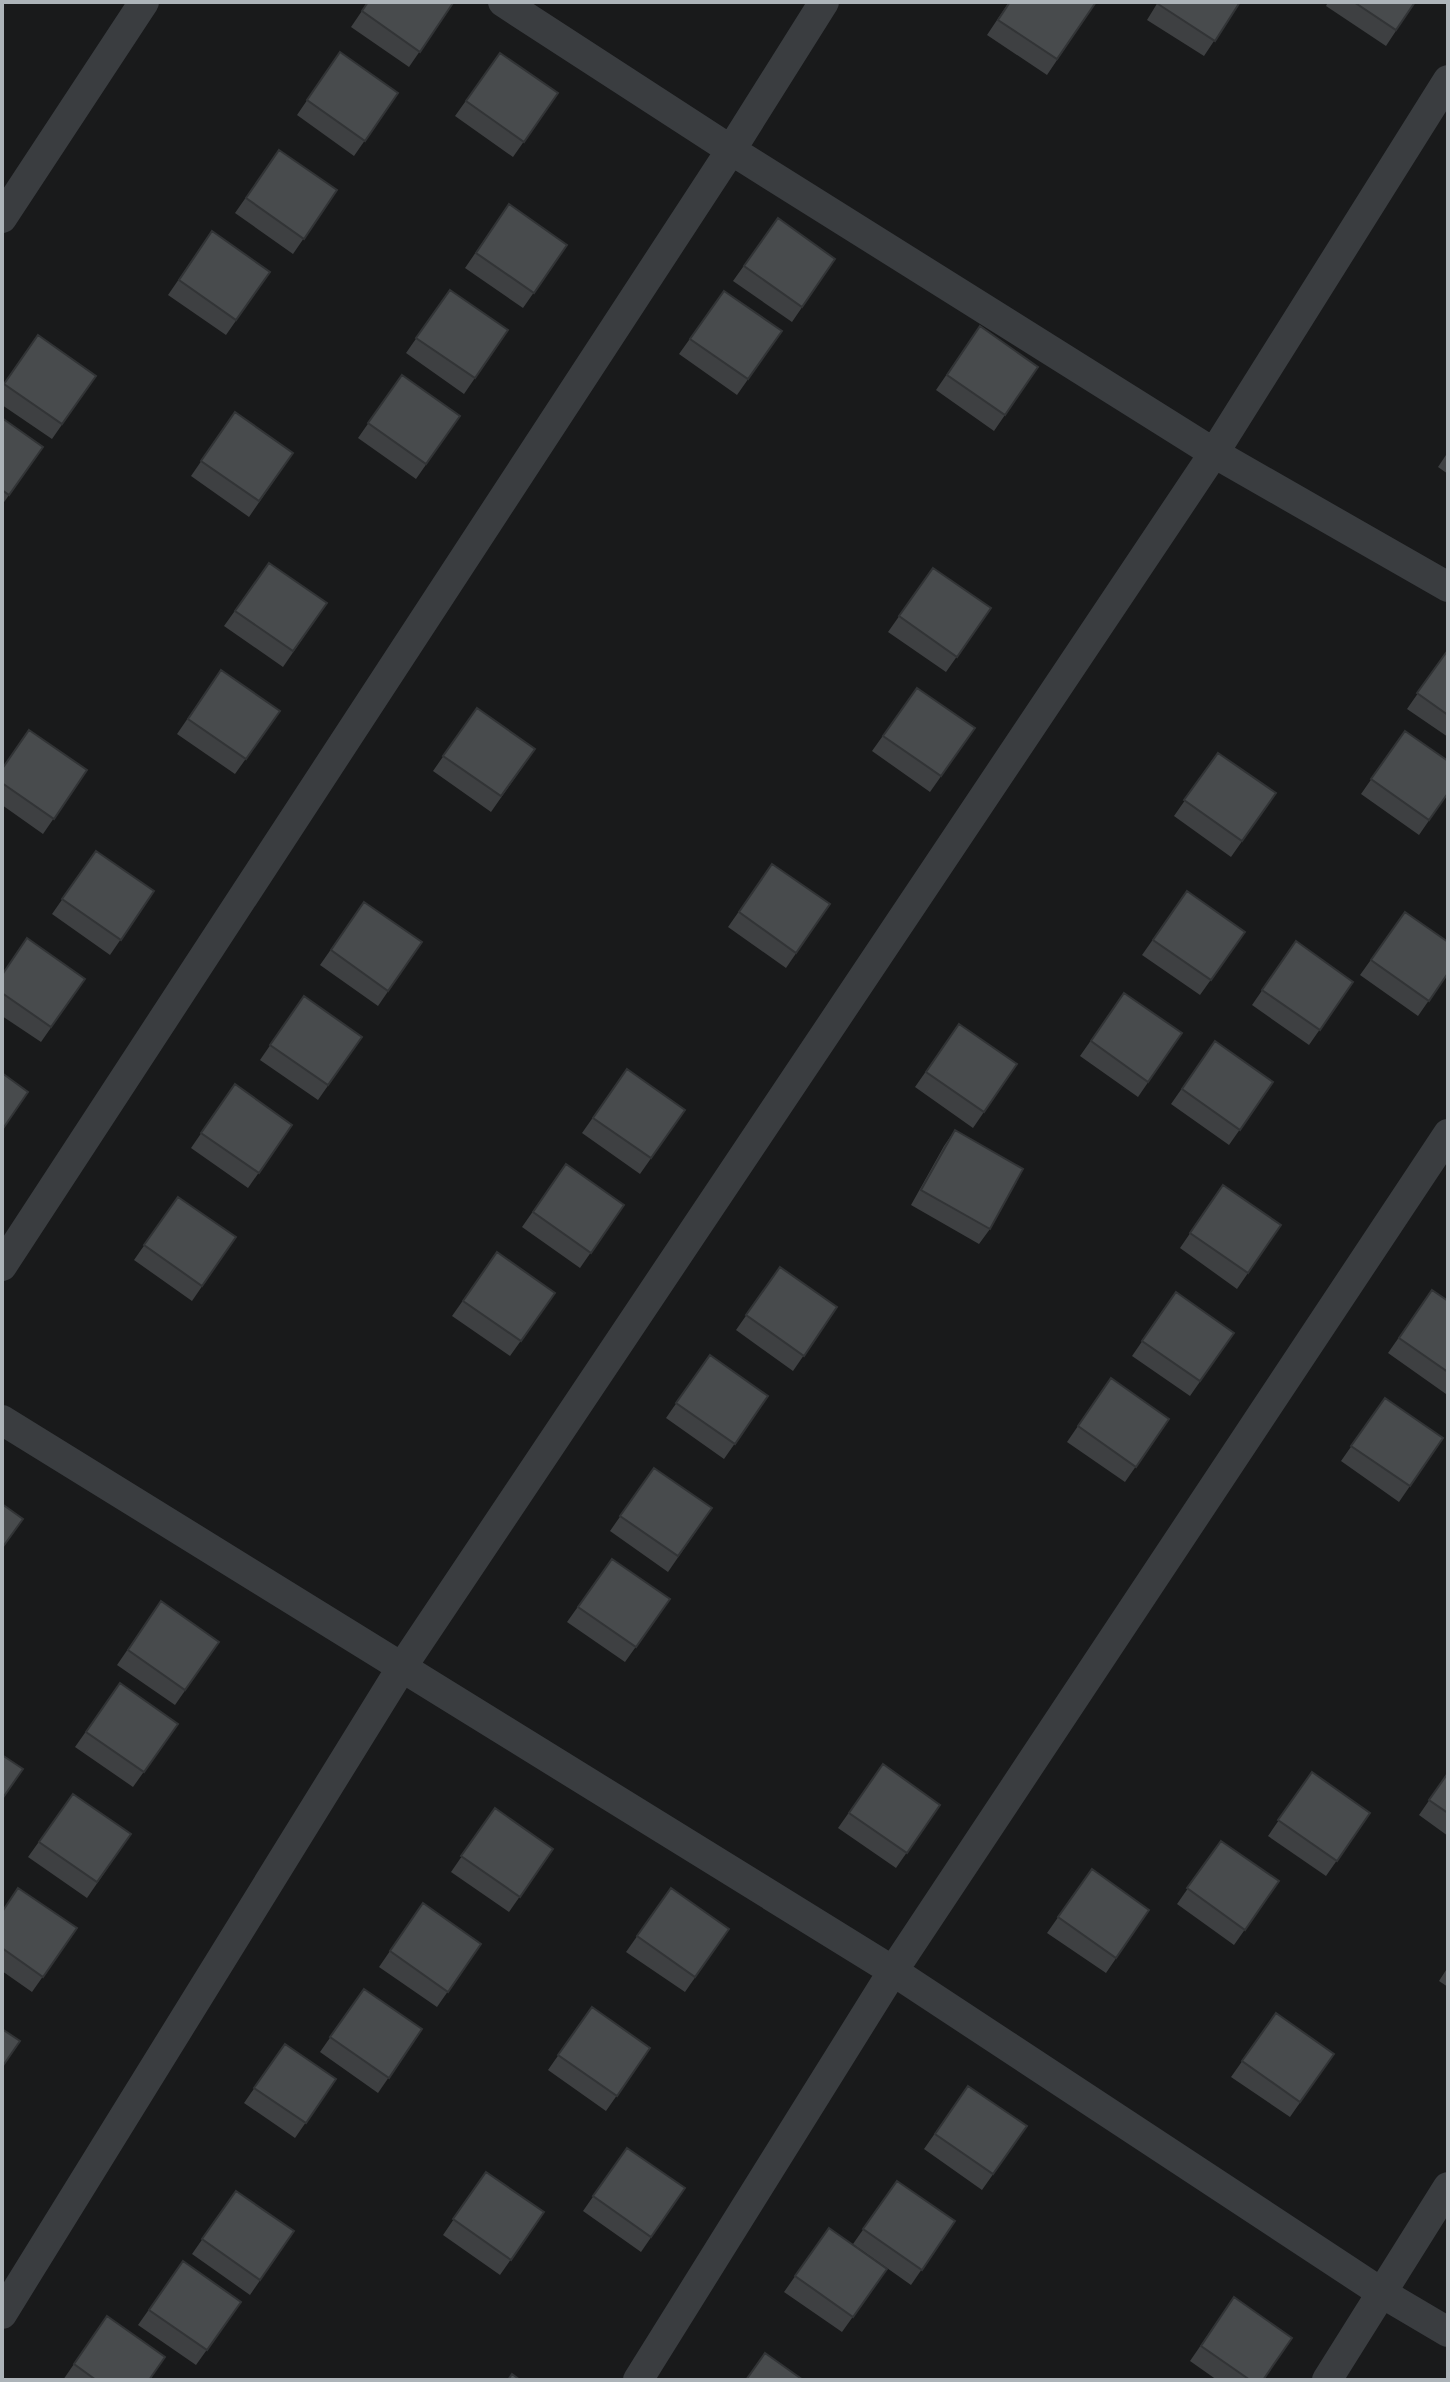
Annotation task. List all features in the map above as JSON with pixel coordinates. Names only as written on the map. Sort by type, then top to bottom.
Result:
[{"type":"street","points":[[2,218],[144,2]]},
{"type":"street","points":[[503,2],[731,150],[1214,453],[1448,587]]},
{"type":"street","points":[[2,1266],[731,150],[824,2]]},
{"type":"street","points":[[2,2314],[402,1667],[1214,453],[1448,80]]},
{"type":"street","points":[[638,2380],[893,1971],[1448,1134]]},
{"type":"street","points":[[2,1420],[893,1971],[1382,2293],[1448,2332]]},
{"type":"street","points":[[1327,2380],[1448,2187]]},
{"type":"building","points":[[368,2],[453,3],[420,52],[362,11]]},
{"type":"building","points":[[1010,2],[1096,2],[1057,59],[998,20]]},
{"type":"building","points":[[1159,2],[1240,2],[1215,41]]},
{"type":"building","points":[[1354,2],[1415,2],[1396,30]]},
{"type":"building","points":[[340,52],[398,93],[365,141],[307,100]]},
{"type":"building","points":[[500,53],[558,93],[524,142],[466,101]]},
{"type":"building","points":[[279,150],[337,190],[304,239],[246,198]]},
{"type":"building","points":[[509,204],[567,245],[534,293],[476,253]]},
{"type":"building","points":[[778,218],[835,259],[802,307],[744,266]]},
{"type":"building","points":[[212,231],[270,272],[236,320],[179,280]]},
{"type":"building","points":[[450,290],[508,330],[475,378],[416,338]]},
{"type":"building","points":[[724,291],[782,331],[748,379],[690,339]]},
{"type":"building","points":[[980,326],[1038,367],[1005,415],[947,375]]},
{"type":"building","points":[[38,335],[96,376],[62,424],[4,384]]},
{"type":"building","points":[[402,375],[460,416],[426,464],[368,423]]},
{"type":"building","points":[[235,412],[293,453],[259,501],[201,461]]},
{"type":"building","points":[[2,418],[43,447],[9,495],[2,490]]},
{"type":"building","points":[[269,563],[327,603],[293,651],[235,611]]},
{"type":"building","points":[[933,568],[991,608],[957,657],[899,616]]},
{"type":"building","points":[[1448,650],[1448,715],[1417,693]]},
{"type":"building","points":[[221,670],[280,711],[246,759],[188,719]]},
{"type":"building","points":[[917,688],[975,728],[941,776],[883,736]]},
{"type":"building","points":[[477,708],[535,749],[501,796],[443,756]]},
{"type":"building","points":[[29,730],[87,770],[54,819],[2,783],[2,769]]},
{"type":"building","points":[[1405,731],[1448,761],[1448,793],[1429,820],[1371,779]]},
{"type":"building","points":[[1218,753],[1276,793],[1242,841],[1184,800]]},
{"type":"building","points":[[96,851],[154,891],[121,940],[62,899]]},
{"type":"building","points":[[772,864],[830,904],[796,953],[739,912]]},
{"type":"building","points":[[1187,891],[1245,932],[1211,980],[1153,940]]},
{"type":"building","points":[[364,902],[422,942],[388,991],[331,950]]},
{"type":"building","points":[[1405,912],[1448,942],[1448,973],[1429,1001],[1371,960]]},
{"type":"building","points":[[27,938],[85,979],[51,1027],[2,993],[2,975]]},
{"type":"building","points":[[1296,941],[1353,982],[1320,1030],[1262,990]]},
{"type":"building","points":[[1124,993],[1182,1033],[1148,1082],[1091,1041]]},
{"type":"building","points":[[304,996],[362,1037],[328,1085],[270,1045]]},
{"type":"building","points":[[959,1024],[1017,1064],[984,1112],[926,1072]]},
{"type":"building","points":[[1215,1041],[1273,1082],[1240,1130],[1182,1089]]},
{"type":"building","points":[[627,1069],[685,1110],[651,1158],[593,1118]]},
{"type":"building","points":[[2,1073],[28,1092],[2,1130]]},
{"type":"building","points":[[235,1084],[292,1125],[259,1173],[201,1133]]},
{"type":"building","points":[[955,1130],[1023,1169],[990,1229],[921,1190]]},
{"type":"building","points":[[566,1164],[624,1205],[591,1253],[533,1212]]},
{"type":"building","points":[[1223,1185],[1281,1225],[1248,1273],[1190,1233]]},
{"type":"building","points":[[178,1197],[236,1237],[202,1286],[144,1245]]},
{"type":"building","points":[[497,1252],[555,1293],[521,1341],[463,1301]]},
{"type":"building","points":[[780,1267],[837,1307],[804,1356],[746,1315]]},
{"type":"building","points":[[1432,1290],[1448,1301],[1448,1372],[1399,1338]]},
{"type":"building","points":[[1176,1292],[1234,1333],[1200,1381],[1142,1341]]},
{"type":"building","points":[[710,1355],[768,1396],[735,1444],[676,1403]]},
{"type":"building","points":[[1111,1378],[1169,1419],[1136,1467],[1078,1426]]},
{"type":"building","points":[[1385,1398],[1443,1438],[1410,1486],[1351,1446]]},
{"type":"building","points":[[654,1468],[712,1508],[678,1556],[620,1516]]},
{"type":"building","points":[[2,1504],[23,1519],[2,1548]]},
{"type":"building","points":[[612,1559],[670,1599],[636,1647],[578,1607]]},
{"type":"building","points":[[161,1601],[219,1642],[185,1690],[128,1650]]},
{"type":"building","points":[[120,1683],[178,1724],[144,1772],[86,1732]]},
{"type":"building","points":[[2,1755],[23,1769],[2,1799]]},
{"type":"building","points":[[883,1764],[940,1805],[907,1853],[849,1813]]},
{"type":"building","points":[[1312,1772],[1370,1813],[1337,1861],[1278,1820]]},
{"type":"building","points":[[1448,1773],[1448,1813],[1429,1800]]},
{"type":"building","points":[[73,1794],[131,1834],[97,1882],[39,1842]]},
{"type":"building","points":[[495,1808],[553,1849],[520,1897],[461,1856]]},
{"type":"building","points":[[1221,1841],[1279,1881],[1245,1930],[1187,1888]]},
{"type":"building","points":[[1092,1869],[1149,1910],[1116,1958],[1058,1917]]},
{"type":"building","points":[[18,1888],[77,1928],[43,1977],[2,1948],[2,1912]]},
{"type":"building","points":[[671,1888],[729,1929],[695,1977],[637,1936]]},
{"type":"building","points":[[423,1903],[481,1944],[448,1992],[390,1951]]},
{"type":"building","points":[[364,1989],[422,2029],[389,2078],[330,2037]]},
{"type":"building","points":[[592,2007],[650,2048],[617,2096],[558,2055]]},
{"type":"building","points":[[1276,2013],[1334,2054],[1300,2102],[1242,2061]]},
{"type":"building","points":[[2,2029],[20,2041],[2,2067]]},
{"type":"building","points":[[285,2044],[336,2079],[306,2123],[254,2088]]},
{"type":"building","points":[[968,2086],[1027,2126],[993,2174],[935,2134]]},
{"type":"building","points":[[627,2148],[685,2188],[651,2237],[593,2196]]},
{"type":"building","points":[[486,2172],[544,2212],[511,2260],[453,2219]]},
{"type":"building","points":[[897,2181],[955,2221],[922,2270],[863,2229]]},
{"type":"building","points":[[236,2191],[294,2231],[260,2280],[202,2239]]},
{"type":"building","points":[[829,2228],[887,2269],[853,2317],[795,2276]]},
{"type":"building","points":[[183,2261],[241,2302],[207,2350],[149,2310]]},
{"type":"building","points":[[1234,2297],[1292,2338],[1263,2380],[1250,2380],[1201,2346]]},
{"type":"building","points":[[107,2316],[165,2357],[149,2380],[96,2380],[74,2364]]},
{"type":"building","points":[[765,2353],[803,2380],[746,2380]]}]
